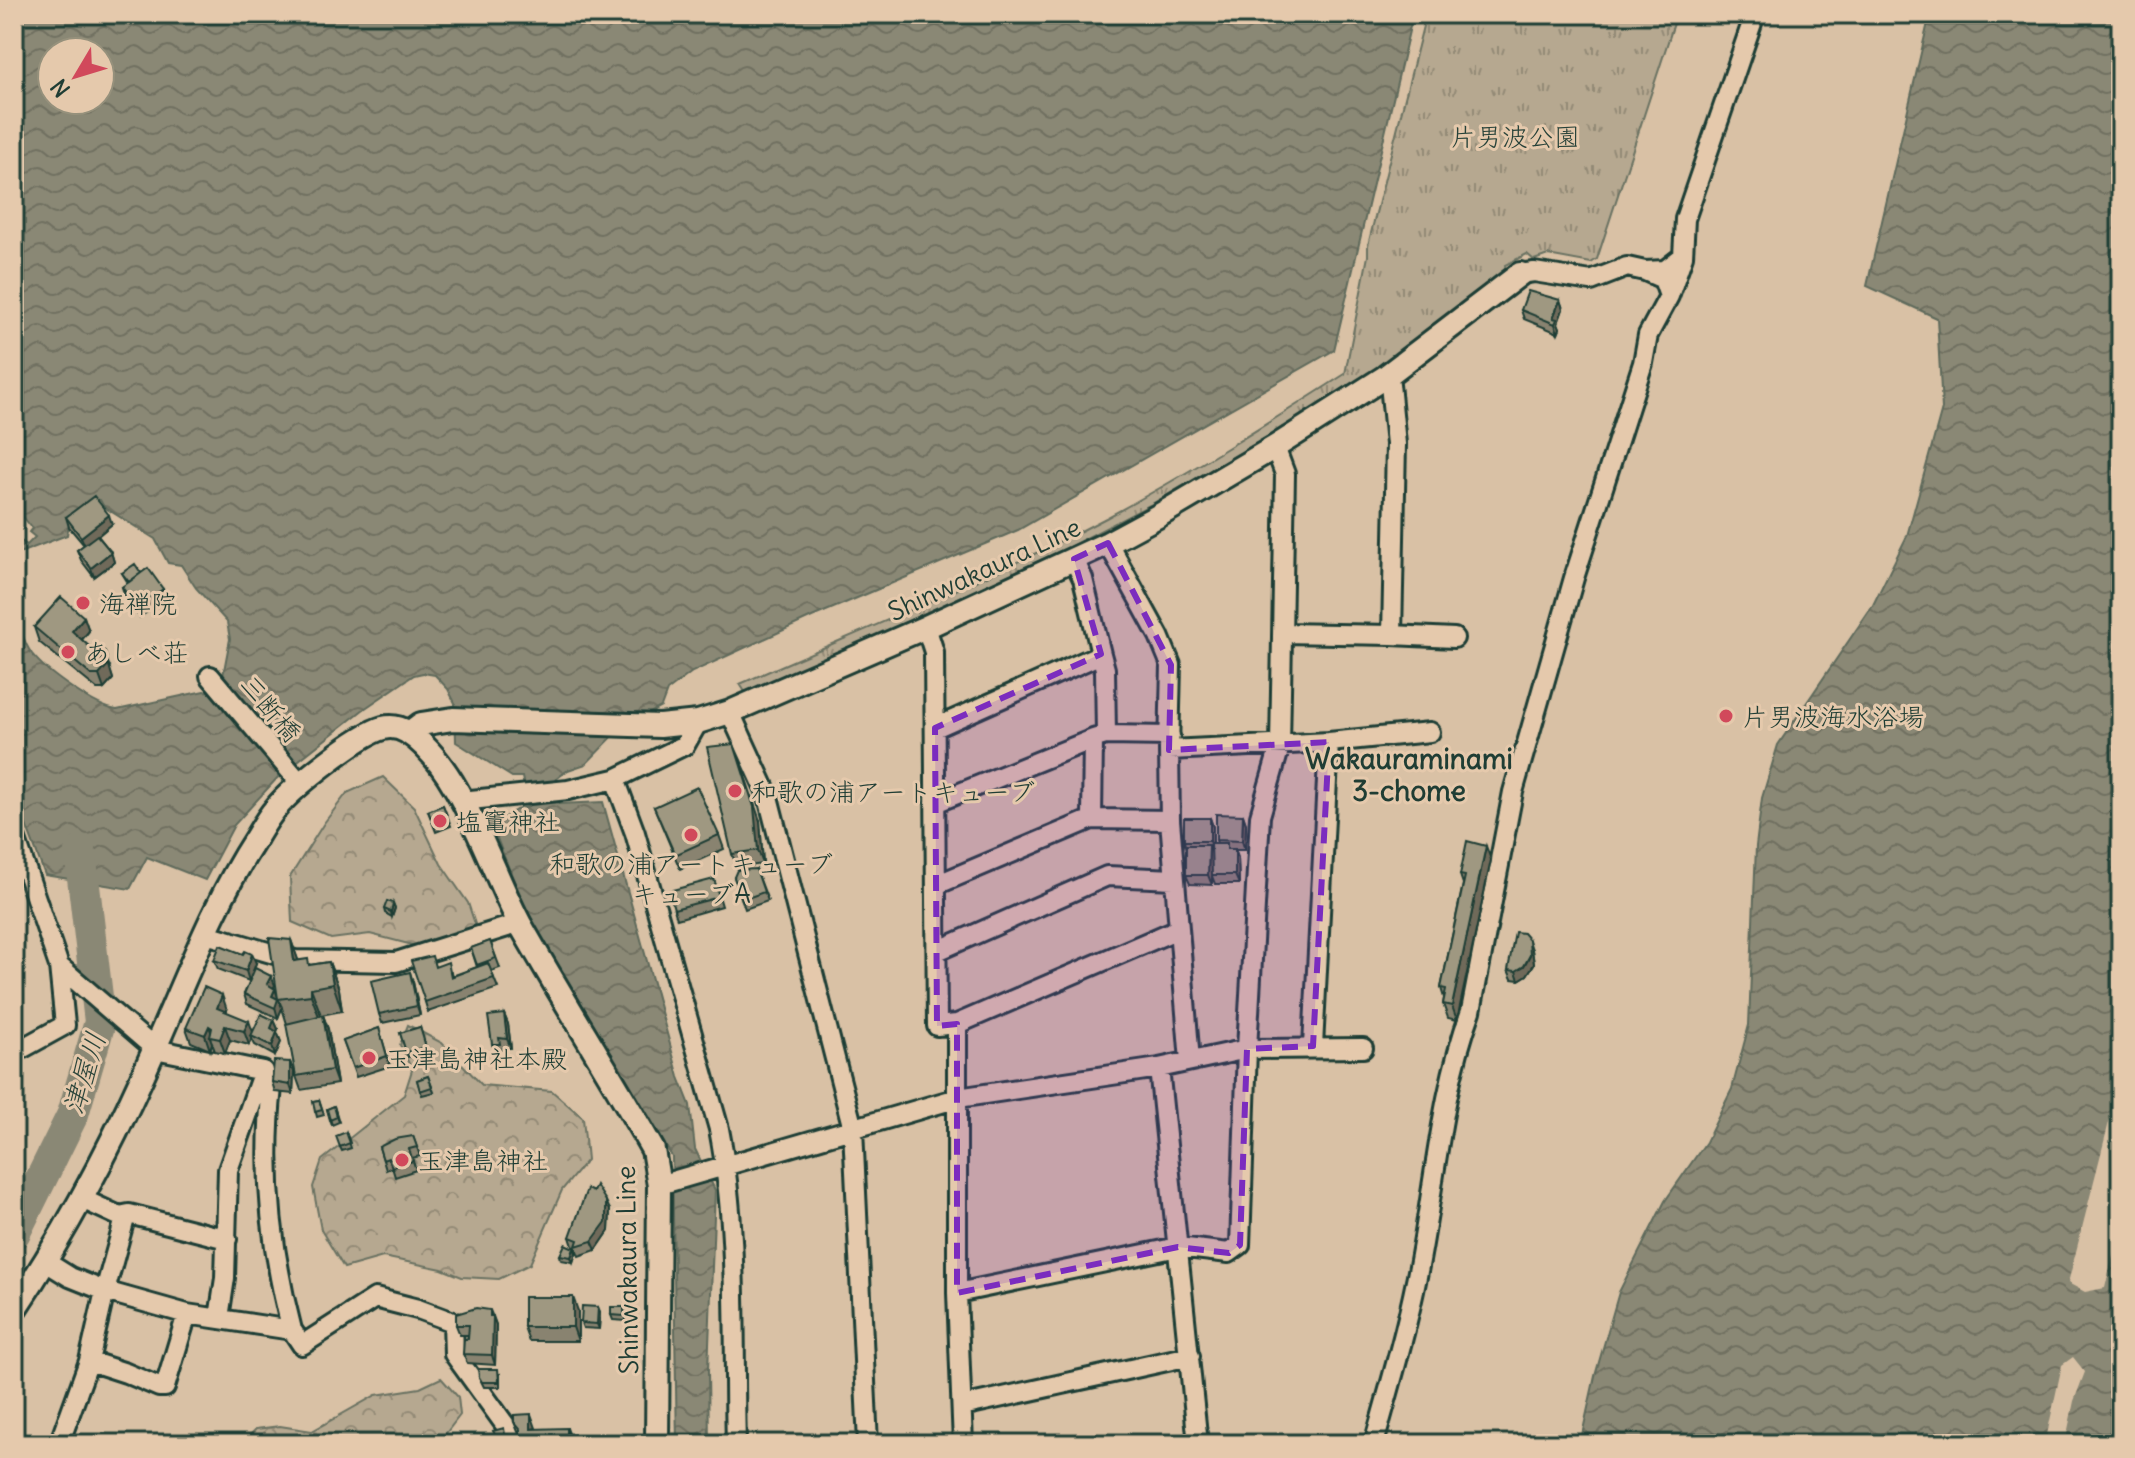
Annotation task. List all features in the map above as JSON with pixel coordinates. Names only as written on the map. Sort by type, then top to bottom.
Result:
[{"type":"main road","name":"Shinwakaura Line","points":[[409,733],[421,724],[453,719],[660,726],[698,722],[730,712],[926,627],[1108,543],[1275,447],[1385,377],[1520,274]]},
{"type":"main road","name":"Shinwakaura Line","points":[[14,1310],[46,1262],[155,1049],[233,873],[276,807],[296,779],[376,731],[394,727],[409,733],[439,764],[478,829],[498,880],[520,923],[653,1150],[665,1183],[657,1444]]},
{"type":"street","points":[[1374,1444],[1415,1289],[1440,1128],[1461,1039],[1471,1011],[1513,792],[1574,578],[1643,363],[1648,335],[1669,296],[1683,256],[1685,219],[1755,14]]},
{"type":"street","points":[[1645,271],[1665,270],[1683,256]]},
{"type":"street","points":[[1520,274],[1534,272],[1591,281],[1627,267],[1663,279],[1669,296]]},
{"type":"street","points":[[1385,377],[1390,384],[1396,444],[1392,635]]},
{"type":"street","points":[[957,1293],[1178,1247],[1229,1253],[1240,1245],[1260,816],[1280,746],[1285,474],[1275,447]]},
{"type":"street","points":[[1108,543],[1159,636],[1171,665],[1170,820],[1190,1061]]},
{"type":"street","points":[[1074,559],[1083,579],[1105,669],[1092,819]]},
{"type":"street","points":[[926,627],[934,652],[937,1026],[957,1024],[1178,929]]},
{"type":"street","points":[[1283,633],[1454,638]]},
{"type":"street","points":[[935,728],[1101,654]]},
{"type":"street","name":"三断橋","points":[[210,676],[296,779]]},
{"type":"street","points":[[730,712],[767,793],[853,1129],[868,1444]]},
{"type":"street","points":[[461,801],[568,790],[615,779],[685,745],[698,722]]},
{"type":"street","points":[[935,803],[1100,737],[1170,743],[1280,746],[1430,732]]},
{"type":"street","points":[[1313,1046],[1329,742]]},
{"type":"street","points":[[615,779],[639,848],[719,1129],[720,1165],[731,1209],[736,1444]]},
{"type":"street","points":[[936,885],[1092,819],[1170,820]]},
{"type":"street","points":[[14,834],[65,970],[65,1025],[14,1053]]},
{"type":"street","points":[[937,951],[1107,876],[1174,879]]},
{"type":"street","points":[[206,934],[295,960],[396,962],[520,923]]},
{"type":"street","points":[[65,970],[155,1049],[263,1071],[228,1170],[227,1239],[219,1318]]},
{"type":"street","points":[[957,1024],[957,1293],[963,1444]]},
{"type":"street","points":[[665,1183],[958,1098],[1159,1068],[1247,1049],[1313,1046],[1363,1048]]},
{"type":"street","points":[[1159,1068],[1198,1444]]},
{"type":"street","points":[[260,1083],[272,1087],[267,1164],[280,1285],[292,1330],[302,1345],[375,1298],[453,1322],[454,1354],[519,1444]]},
{"type":"street","points":[[232,1159],[267,1164]]},
{"type":"street","points":[[59,1444],[89,1361],[124,1222],[119,1216],[80,1198]]},
{"type":"street","points":[[119,1216],[129,1214],[227,1239]]},
{"type":"street","points":[[46,1262],[70,1277],[105,1291],[187,1314],[292,1330]]},
{"type":"street","points":[[89,1361],[165,1387],[187,1314]]},
{"type":"street","points":[[962,1406],[1190,1356]]},
{"type":"highlighted area","points":[[1108,543],[1171,665],[1169,750],[1329,742],[1313,1046],[1247,1049],[1240,1245],[1229,1253],[1178,1247],[957,1293],[957,1024],[937,1026],[935,728],[1101,654],[1074,559]]},
{"type":"green space","name":"片男波公園","points":[[1426,14],[1677,14],[1597,259],[1591,263],[1548,255],[1534,260],[1527,254],[1505,265],[1506,271],[1355,386],[1150,505],[1065,549],[747,695],[740,684],[971,584],[1106,518],[1257,430],[1345,374],[1368,245]]},
{"type":"green space","points":[[383,777],[414,807],[441,864],[468,903],[477,930],[424,948],[370,934],[331,939],[292,922],[290,877],[347,793]]},
{"type":"green space","points":[[408,1025],[442,1043],[482,1085],[552,1091],[583,1118],[587,1160],[562,1190],[530,1264],[499,1279],[462,1277],[442,1269],[383,1257],[344,1268],[321,1230],[313,1187],[322,1160],[404,1095],[412,1070],[400,1045]]},
{"type":"green space","points":[[441,1378],[458,1397],[460,1415],[440,1441],[241,1444],[256,1429],[280,1426],[312,1431],[376,1395],[420,1388]]},
{"type":"water","points":[[14,14],[1413,14],[1334,350],[1018,530],[812,617],[692,672],[667,691],[661,707],[620,729],[586,764],[568,770],[555,780],[559,804],[603,802],[679,1077],[690,1105],[695,1149],[715,1190],[708,1371],[709,1444],[677,1444],[672,1157],[549,953],[504,858],[492,825],[516,810],[528,807],[522,777],[512,777],[456,742],[455,703],[448,689],[435,675],[423,673],[414,675],[364,709],[280,775],[234,825],[205,880],[147,857],[130,889],[45,875],[14,793],[14,600],[25,642],[39,662],[84,696],[117,710],[204,691],[215,692],[222,681],[230,639],[227,622],[196,588],[181,565],[168,563],[155,539],[104,507],[100,500],[69,523],[67,535],[14,555],[14,542],[21,541],[27,545],[35,537],[29,532],[32,528],[20,513],[14,514]]},
{"type":"water","points":[[1930,14],[2121,14],[2121,1444],[1580,1444],[1619,1292],[1665,1201],[1706,1142],[1732,1089],[1749,1025],[1756,846],[1762,798],[1778,745],[1873,605],[1907,536],[1942,409],[1937,318],[1867,286]]},
{"type":"pier","points":[[2121,1075],[2121,1222],[2105,1288],[2085,1292],[2068,1283]]},
{"type":"pier","points":[[2073,1357],[2085,1372],[2074,1401],[2065,1444],[2045,1444],[2062,1365]]},
{"type":"building","points":[[1528,291],[1560,300],[1553,318],[1557,319],[1555,324],[1521,310]]},
{"type":"building","points":[[94,496],[109,515],[81,537],[66,517]]},
{"type":"building","points":[[97,535],[111,552],[91,568],[77,550]]},
{"type":"building","points":[[135,564],[141,573],[129,582],[122,573]]},
{"type":"building","points":[[148,568],[163,589],[137,608],[122,587]]},
{"type":"building","name":"あしべ荘","points":[[61,597],[84,617],[72,631],[92,649],[97,644],[105,652],[100,657],[108,665],[99,675],[91,675],[34,627]]},
{"type":"building","name":"和歌の浦アートキューブ","points":[[734,744],[754,807],[758,850],[732,854],[707,747]]},
{"type":"building","name":"和歌の浦アートキューブ キューブA","points":[[697,787],[719,835],[675,855],[654,807]]},
{"type":"building","name":"塩竃神社","points":[[443,805],[449,821],[435,827],[428,811]]},
{"type":"building","points":[[1216,814],[1243,815],[1242,841],[1216,840]]},
{"type":"building","points":[[1184,818],[1210,818],[1210,841],[1184,841]]},
{"type":"building","points":[[1467,841],[1486,846],[1452,1006],[1443,1004],[1446,989],[1441,988],[1465,876],[1460,875]]},
{"type":"building","points":[[1211,843],[1227,843],[1227,849],[1235,849],[1235,875],[1212,875]]},
{"type":"building","points":[[1186,845],[1209,845],[1208,875],[1186,875]]},
{"type":"building","points":[[756,869],[764,892],[742,900],[734,877],[737,870]]},
{"type":"building","points":[[714,879],[719,897],[674,909],[669,891]]},
{"type":"building","points":[[387,901],[393,903],[391,912],[384,909]]},
{"type":"building","points":[[1515,932],[1523,933],[1529,940],[1530,955],[1524,966],[1516,971],[1508,970]]},
{"type":"building","points":[[269,938],[291,940],[294,961],[308,959],[309,965],[329,962],[333,984],[311,988],[311,995],[278,999]]},
{"type":"building","points":[[490,941],[496,958],[477,965],[471,948]]},
{"type":"building","points":[[220,945],[243,954],[245,951],[252,954],[246,971],[214,960]]},
{"type":"building","points":[[432,956],[435,967],[448,962],[451,977],[488,963],[494,978],[425,1002],[411,961]]},
{"type":"building","points":[[255,968],[271,976],[267,984],[275,989],[272,996],[278,999],[275,1008],[244,994]]},
{"type":"building","points":[[410,972],[417,1006],[379,1014],[371,981]]},
{"type":"building","points":[[204,987],[222,995],[217,1008],[249,1021],[244,1031],[225,1026],[220,1039],[210,1037],[212,1028],[209,1026],[205,1035],[186,1028]]},
{"type":"building","points":[[261,1014],[274,1020],[271,1028],[277,1032],[272,1046],[251,1036]]},
{"type":"building","points":[[504,1014],[507,1039],[499,1038],[500,1044],[492,1044],[488,1016]]},
{"type":"building","points":[[323,1015],[332,1070],[296,1076],[286,1024]]},
{"type":"building","points":[[420,1027],[426,1047],[406,1052],[400,1033]]},
{"type":"building","name":"玉津島神社本殿","points":[[379,1028],[387,1056],[353,1068],[343,1041]]},
{"type":"building","points":[[274,1061],[290,1062],[290,1085],[272,1082]]},
{"type":"building","points":[[428,1076],[432,1087],[420,1091],[417,1080]]},
{"type":"building","points":[[319,1100],[322,1110],[315,1112],[313,1101]]},
{"type":"building","points":[[334,1106],[337,1117],[330,1120],[327,1109]]},
{"type":"building","points":[[346,1132],[350,1143],[340,1147],[336,1136]]},
{"type":"building","points":[[413,1136],[417,1147],[409,1149],[413,1161],[392,1167],[388,1158],[383,1160],[379,1147],[395,1139]]},
{"type":"building","points":[[596,1185],[606,1201],[606,1222],[592,1241],[576,1246],[578,1240],[570,1237],[587,1189],[593,1192]]},
{"type":"building","points":[[565,1244],[574,1248],[571,1257],[560,1255]]},
{"type":"building","points":[[524,1297],[573,1297],[573,1327],[524,1327]]},
{"type":"building","points":[[582,1306],[598,1307],[597,1324],[581,1323]]},
{"type":"building","points":[[611,1307],[624,1307],[624,1316],[611,1315]]},
{"type":"building","points":[[476,1308],[490,1310],[490,1316],[493,1316],[492,1355],[463,1354],[469,1325],[456,1325],[456,1314]]},
{"type":"building","points":[[478,1369],[498,1369],[499,1382],[482,1382]]},
{"type":"building","points":[[531,1414],[531,1429],[567,1428],[567,1444],[526,1444],[526,1435],[520,1435],[514,1415]]},
{"type":"building","points":[[504,1428],[505,1435],[514,1444],[495,1444],[493,1431]]},
{"type":"waterway","name":"津屋川","points":[[14,1234],[73,1114],[100,1022],[80,852]]},
{"type":"place","name":"海禅院","points":[[83,603]]},
{"type":"place","name":"あしべ荘","points":[[68,652]]},
{"type":"place","name":"片男波海水浴場","points":[[1726,716]]},
{"type":"place","name":"和歌の浦アートキューブ","points":[[735,791]]},
{"type":"place","name":"塩竃神社","points":[[440,821]]},
{"type":"place","name":"和歌の浦アートキューブ キューブA","points":[[691,835]]},
{"type":"place","name":"玉津島神社本殿","points":[[369,1058]]},
{"type":"place","name":"玉津島神社","points":[[402,1160]]},
{"type":"district","name":"Wakauraminami 3-chome","points":[[1409,775]]}]
